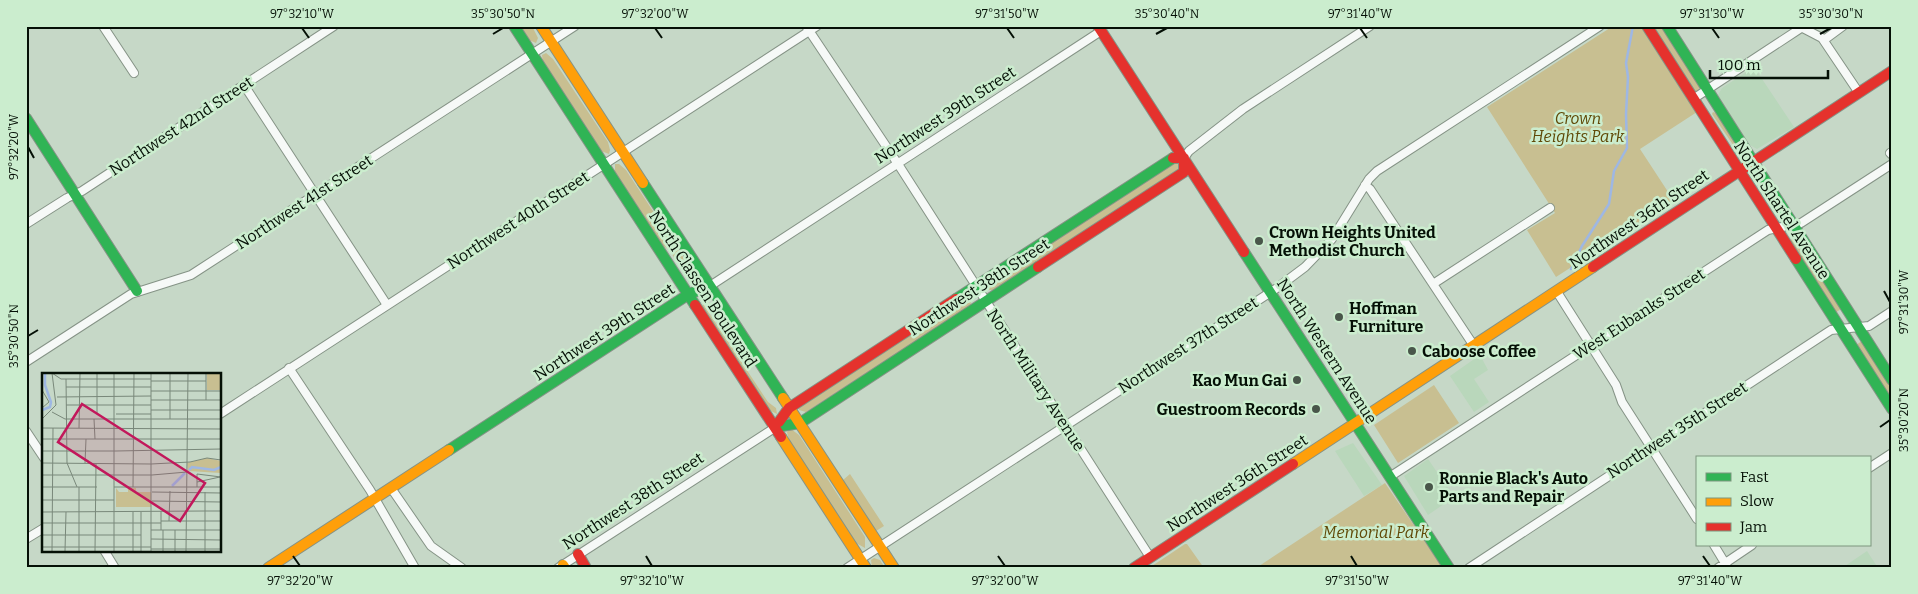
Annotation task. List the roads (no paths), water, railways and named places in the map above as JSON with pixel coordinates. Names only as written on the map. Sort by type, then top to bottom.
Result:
[{"type":"street","points":[[103,26],[134,73]]},
{"type":"street","name":"Northwest 42nd Street","points":[[26,224],[334,26]]},
{"type":"street","name":"North Classen Boulevard","points":[[514,26],[864,563]]},
{"type":"street","name":"North Classen Boulevard","points":[[541,26],[894,568]]},
{"type":"street","name":"Northwest 41st Street","points":[[26,362],[137,291],[191,275],[575,26]]},
{"type":"street","name":"Northwest 40th Street","points":[[221,413],[623,152],[808,29],[817,26]]},
{"type":"street","name":"Northwest 38th Street","points":[[776,427],[800,423],[1184,172],[1184,158],[1189,150],[1243,109],[1370,26]]},
{"type":"street","name":"Northwest 37th Street","points":[[847,568],[864,563],[880,546],[1294,276],[1323,249],[1376,171],[1600,26]]},
{"type":"street","name":"North Shartel Avenue","points":[[1647,26],[1892,409]]},
{"type":"street","name":"North Shartel Avenue","points":[[1667,26],[1892,380]]},
{"type":"street","points":[[1824,40],[1842,26]]},
{"type":"street","points":[[1693,98],[1800,27],[1819,34],[1859,93]]},
{"type":"street","name":"North Western Avenue","points":[[1103,28],[1184,158],[1449,568]]},
{"type":"street","name":"Northwest 39th Street","points":[[268,568],[689,294],[710,286],[1103,28]]},
{"type":"street","name":"North Military Avenue","points":[[808,29],[898,164],[1150,557]]},
{"type":"street","name":"Northwest 36th Street","points":[[1134,568],[1892,72]]},
{"type":"street","points":[[244,85],[387,305]]},
{"type":"street","points":[[26,119],[137,291]]},
{"type":"street","name":"Northwest 38th Street","points":[[562,567],[578,554],[776,427],[790,408],[975,286],[1173,158],[1184,158]]},
{"type":"street","name":"West Eubanks Street","points":[[1391,476],[1768,230],[1801,223],[1892,164]]},
{"type":"street","points":[[1365,185],[1370,189],[1474,346]]},
{"type":"street","points":[[1432,284],[1550,208]]},
{"type":"street","points":[[1557,292],[1696,517]]},
{"type":"street","name":"Northwest 35th Street","points":[[1469,568],[1831,330],[1869,326],[1892,311]]},
{"type":"street","points":[[289,368],[374,499],[415,568]]},
{"type":"street","points":[[26,431],[42,455]]},
{"type":"street","points":[[1870,467],[1892,453]]},
{"type":"street","points":[[392,488],[431,546],[462,568]]},
{"type":"street","points":[[26,539],[42,529]]},
{"type":"street","points":[[1715,546],[1727,565]]},
{"type":"street","points":[[1718,568],[1727,565],[1751,546]]},
{"type":"street","points":[[105,552],[115,568]]},
{"type":"street","points":[[578,554],[586,568]]},
{"type":"waterway","points":[[1571,269],[1582,246],[1609,204],[1614,171],[1627,148],[1628,77],[1626,63],[1633,26]]},
{"type":"place","name":"Crown Heights United Methodist Church","points":[[1259,241]]},
{"type":"place","name":"Hoffman Furniture","points":[[1339,317]]},
{"type":"place","name":"Caboose Coffee","points":[[1412,351]]},
{"type":"place","name":"Kao Mun Gai","points":[[1297,380]]},
{"type":"place","name":"Guestroom Records","points":[[1316,409]]},
{"type":"place","name":"Ronnie Black's Auto Parts and Repair","points":[[1429,487]]},
{"type":"park label","name":"Crown Heights Park","points":[[1578,127]]},
{"type":"park label","name":"Memorial Park","points":[[1376,532]]}]
